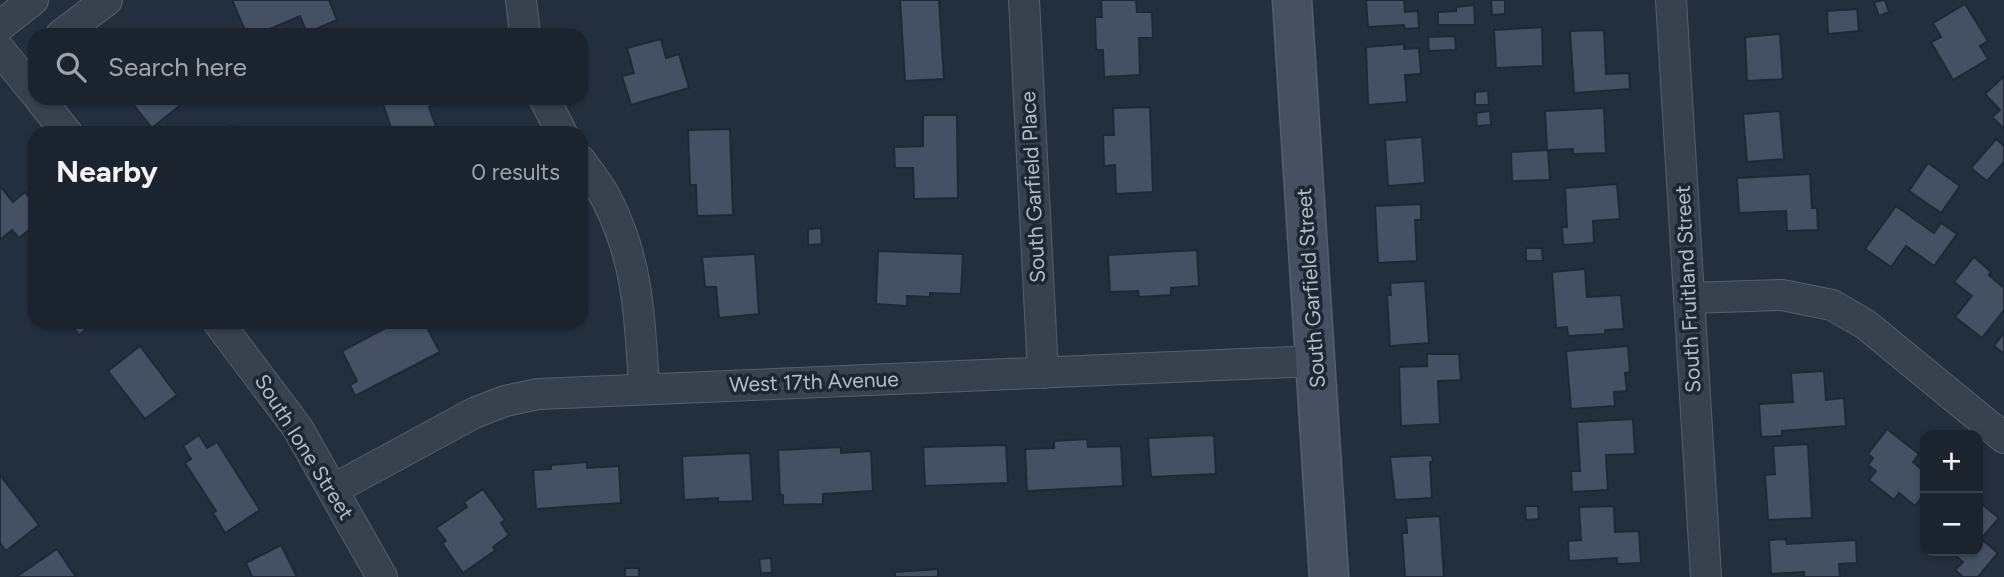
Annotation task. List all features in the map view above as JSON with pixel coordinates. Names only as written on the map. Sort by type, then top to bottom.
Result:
[{"type":"street","points":[[0,26],[33,0]]},
{"type":"street","points":[[70,28],[107,0]]},
{"type":"street","points":[[521,0],[524,28]]},
{"type":"street","name":"South Garfield Place","points":[[1024,0],[1042,373]]},
{"type":"street","name":"South Garfield Street","points":[[1292,0],[1329,577]]},
{"type":"street","name":"South Fruitland Street","points":[[1671,0],[1706,577]]},
{"type":"street","points":[[45,105],[61,126]]},
{"type":"street","points":[[548,105],[558,126]]},
{"type":"street","points":[[588,172],[607,200],[625,242],[635,277],[644,388]]},
{"type":"street","points":[[1689,298],[1782,295],[1832,305],[1865,324],[2004,438]]},
{"type":"street","name":"South Ione Street","points":[[223,329],[297,427],[382,577]]},
{"type":"street","name":"West 17th Avenue","points":[[334,489],[474,413],[505,401],[538,394],[1315,361]]},
{"type":"building","points":[[232,0],[329,0],[337,20],[319,28],[305,28],[300,16],[272,28],[244,28]]},
{"type":"building","points":[[900,0],[939,0],[944,79],[905,81]]},
{"type":"building","points":[[1101,0],[1136,0],[1137,12],[1152,12],[1153,38],[1139,38],[1140,75],[1104,77],[1103,50],[1096,50],[1095,17],[1102,17]]},
{"type":"building","points":[[1366,0],[1404,0],[1405,12],[1418,11],[1419,28],[1405,29],[1404,25],[1368,27]]},
{"type":"building","points":[[1491,0],[1505,0],[1505,14],[1492,15]]},
{"type":"building","points":[[1885,0],[1889,12],[1879,16],[1874,2]]},
{"type":"building","points":[[1965,4],[1988,41],[1980,46],[1988,59],[1953,80],[1931,42],[1941,37],[1933,23]]},
{"type":"building","points":[[1474,5],[1475,25],[1438,25],[1438,12],[1456,11],[1456,7]]},
{"type":"building","points":[[1857,9],[1859,31],[1828,34],[1827,11]]},
{"type":"building","points":[[1542,27],[1543,66],[1496,68],[1494,30]]},
{"type":"building","points":[[1604,30],[1606,74],[1629,73],[1630,89],[1574,93],[1570,31]]},
{"type":"building","points":[[1780,34],[1783,79],[1747,81],[1745,37]]},
{"type":"building","points":[[1455,36],[1456,50],[1429,51],[1428,37]]},
{"type":"building","points":[[661,39],[666,58],[679,54],[689,88],[631,105],[622,76],[634,73],[627,48]]},
{"type":"building","points":[[1404,44],[1404,49],[1419,48],[1421,74],[1405,75],[1407,102],[1368,105],[1366,47]]},
{"type":"building","points":[[2004,76],[2004,129],[1992,117],[2000,110],[1985,94]]},
{"type":"building","points":[[1488,91],[1489,105],[1475,105],[1475,92]]},
{"type":"building","points":[[134,105],[180,105],[154,126],[150,126]]},
{"type":"building","points":[[383,105],[435,105],[429,107],[436,126],[391,126]]},
{"type":"building","points":[[1150,107],[1153,192],[1116,194],[1115,165],[1104,166],[1103,135],[1114,135],[1113,108]]},
{"type":"building","points":[[1604,108],[1606,153],[1573,154],[1573,149],[1547,150],[1545,111]]},
{"type":"building","points":[[1490,111],[1491,125],[1477,126],[1476,113]]},
{"type":"building","points":[[1780,111],[1784,159],[1747,162],[1743,114]]},
{"type":"building","points":[[923,115],[957,115],[958,198],[914,199],[913,168],[895,168],[894,147],[923,146]]},
{"type":"building","points":[[730,129],[733,215],[697,216],[696,185],[690,185],[688,130]]},
{"type":"building","points":[[1422,137],[1425,183],[1388,186],[1385,140]]},
{"type":"building","points":[[1996,139],[2004,146],[2004,162],[1987,181],[1971,168]]},
{"type":"building","points":[[1548,150],[1550,180],[1512,181],[1511,152]]},
{"type":"building","points":[[1928,163],[1960,186],[1941,213],[1909,191]]},
{"type":"building","points":[[1810,174],[1812,208],[1817,208],[1818,230],[1787,231],[1786,211],[1739,213],[1737,178]]},
{"type":"building","points":[[1617,184],[1620,219],[1593,221],[1594,243],[1563,245],[1562,227],[1567,227],[1565,188]]},
{"type":"building","points":[[0,186],[13,202],[25,192],[28,196],[28,231],[19,238],[12,230],[0,240]]},
{"type":"building","points":[[1421,204],[1421,220],[1415,220],[1417,261],[1378,263],[1375,206]]},
{"type":"building","points":[[1896,206],[1934,233],[1941,223],[1957,234],[1934,266],[1906,246],[1891,267],[1865,249]]},
{"type":"building","points":[[821,228],[822,244],[808,245],[808,229]]},
{"type":"building","points":[[1526,248],[1542,248],[1543,261],[1526,261]]},
{"type":"building","points":[[1197,250],[1199,286],[1171,288],[1171,295],[1139,297],[1138,291],[1110,292],[1108,255]]},
{"type":"building","points":[[878,251],[963,254],[961,294],[930,293],[930,297],[907,296],[907,306],[876,304]]},
{"type":"building","points":[[755,254],[759,314],[719,318],[716,287],[705,287],[702,257]]},
{"type":"building","points":[[1974,257],[2004,288],[2004,310],[1982,338],[1955,317],[1972,296],[1954,282]]},
{"type":"building","points":[[1585,269],[1587,297],[1621,295],[1624,329],[1605,330],[1605,334],[1568,336],[1567,327],[1556,328],[1552,272]]},
{"type":"building","points":[[1425,281],[1429,343],[1390,346],[1387,295],[1391,295],[1390,283]]},
{"type":"building","points":[[74,329],[86,329],[79,335]]},
{"type":"building","points":[[384,329],[428,329],[440,352],[355,396],[350,385],[357,381],[342,351]]},
{"type":"building","points":[[2004,333],[2004,354],[1994,346]]},
{"type":"building","points":[[140,346],[177,395],[145,419],[108,371]]},
{"type":"building","points":[[1628,346],[1630,372],[1625,373],[1627,391],[1614,392],[1615,406],[1571,409],[1566,351]]},
{"type":"building","points":[[1427,354],[1459,354],[1461,380],[1438,381],[1440,424],[1401,426],[1399,367],[1427,366]]},
{"type":"building","points":[[1824,371],[1826,400],[1844,398],[1846,426],[1782,431],[1782,436],[1761,437],[1759,404],[1793,402],[1791,373]]},
{"type":"building","points":[[1633,419],[1635,454],[1606,455],[1608,490],[1572,492],[1571,471],[1580,471],[1577,422]]},
{"type":"building","points":[[1887,429],[1919,454],[1913,462],[1920,468],[1920,500],[1915,506],[1899,493],[1894,500],[1869,480],[1876,471],[1868,465],[1873,458],[1868,454]]},
{"type":"building","points":[[199,435],[207,448],[217,442],[260,510],[225,533],[213,513],[216,511],[185,463],[191,459],[183,446]]},
{"type":"building","points":[[1214,435],[1216,474],[1151,477],[1148,438]]},
{"type":"building","points":[[1087,439],[1088,447],[1121,446],[1123,486],[1027,491],[1025,449],[1054,448],[1054,441]]},
{"type":"building","points":[[1808,444],[1812,518],[1768,520],[1765,475],[1775,474],[1773,446]]},
{"type":"building","points":[[1006,445],[1008,483],[925,486],[923,447]]},
{"type":"building","points":[[841,447],[841,453],[871,451],[873,491],[823,494],[823,504],[783,505],[778,450]]},
{"type":"building","points":[[750,453],[753,501],[718,502],[718,498],[684,500],[682,456]]},
{"type":"building","points":[[1432,455],[1432,498],[1395,500],[1390,457]]},
{"type":"building","points":[[587,462],[587,468],[619,466],[621,503],[536,509],[533,470],[551,469],[551,465]]},
{"type":"building","points":[[0,475],[39,525],[6,551],[0,543]]},
{"type":"building","points":[[483,489],[505,520],[501,523],[509,535],[493,547],[496,550],[463,573],[442,543],[446,541],[436,528],[467,507],[464,502]]},
{"type":"building","points":[[1983,505],[1999,518],[1983,537]]},
{"type":"building","points":[[1525,506],[1538,506],[1539,519],[1526,520]]},
{"type":"building","points":[[1614,506],[1615,532],[1639,531],[1641,563],[1617,564],[1617,558],[1569,561],[1568,541],[1581,540],[1579,507]]},
{"type":"building","points":[[1440,516],[1444,577],[1405,577],[1402,533],[1407,533],[1406,518]]},
{"type":"building","points":[[1786,539],[1787,544],[1856,540],[1857,563],[1839,564],[1840,577],[1804,577],[1804,572],[1771,574],[1769,540]]},
{"type":"building","points":[[1983,541],[1998,553],[1978,577],[1963,577],[1955,570],[1963,562],[1956,556],[1983,556]]},
{"type":"building","points":[[281,545],[297,577],[252,577],[246,563]]},
{"type":"building","points":[[57,549],[76,577],[16,577]]},
{"type":"building","points":[[771,558],[772,573],[761,573],[759,559]]},
{"type":"building","points":[[625,568],[639,568],[639,577],[625,577]]},
{"type":"building","points":[[938,569],[938,577],[895,577],[895,572]]}]
